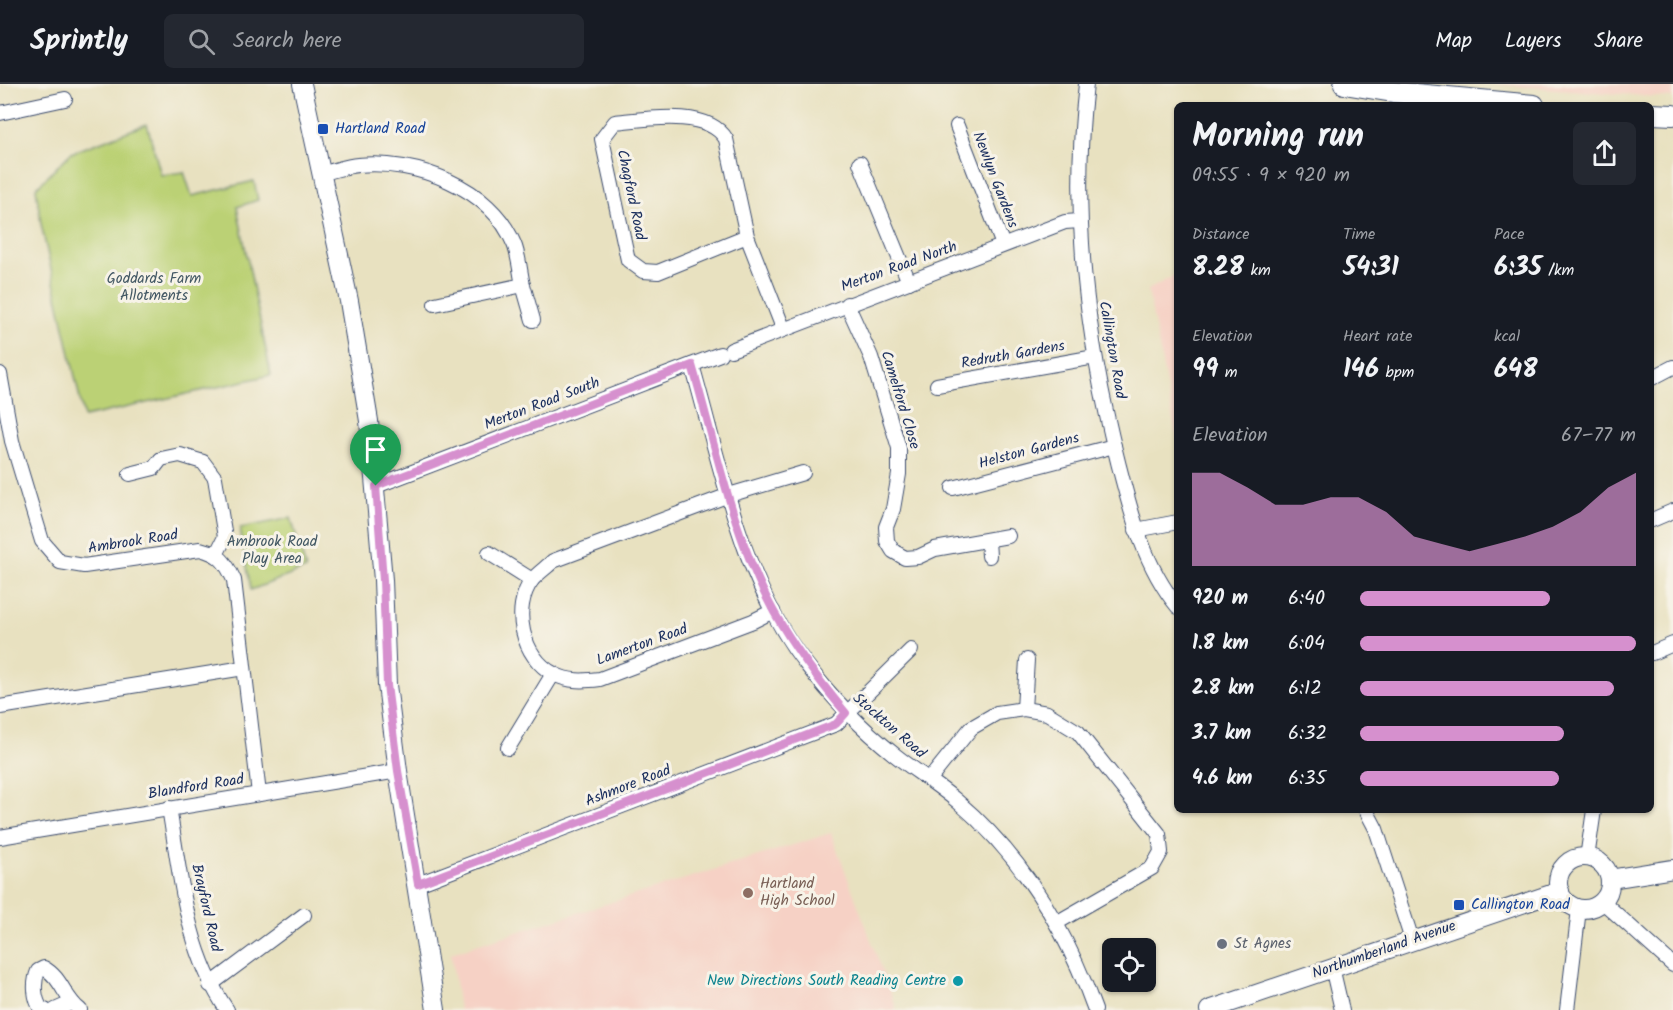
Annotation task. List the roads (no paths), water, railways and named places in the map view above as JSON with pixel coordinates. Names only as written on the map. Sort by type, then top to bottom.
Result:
[{"type":"main road","points":[[1358,85],[1511,102]]},
{"type":"main road","points":[[1654,114],[1673,115]]},
{"type":"street","points":[[302,84],[349,300],[369,421],[383,580],[387,685],[398,771],[418,884],[436,1010]]},
{"type":"street","name":"Callington Road","points":[[1086,84],[1080,139],[1080,221],[1083,274],[1095,357],[1114,446],[1136,530],[1161,587],[1174,602]]},
{"type":"street","points":[[0,113],[65,99]]},
{"type":"street","name":"Chagford Road","points":[[747,236],[658,272],[643,272],[628,260],[602,139],[615,122],[660,117],[709,122],[722,133],[726,139],[747,236],[783,328]]},
{"type":"street","name":"Newlyn Gardens","points":[[957,126],[1003,245]]},
{"type":"street","points":[[861,163],[909,282]]},
{"type":"street","points":[[322,173],[358,165],[399,166],[438,177],[470,192],[492,210],[514,244],[533,321]]},
{"type":"street","name":"Merton Road North","points":[[725,352],[1065,222],[1080,221]]},
{"type":"street","points":[[435,304],[523,285]]},
{"type":"street","name":"Camelford Close","points":[[847,304],[871,357],[899,448],[899,474],[886,527],[887,541],[893,551],[905,558],[918,557],[935,549],[1008,537]]},
{"type":"street","name":"Merton Road South","points":[[376,486],[725,352]]},
{"type":"street","name":"Redruth Gardens","points":[[936,385],[1095,357]]},
{"type":"street","name":"Stockton Road","points":[[692,365],[747,552],[773,611],[804,662],[846,713],[956,800],[1001,842],[1058,922],[1095,1010]]},
{"type":"street","points":[[1654,377],[1673,367]]},
{"type":"street","name":"Ambrook Road","points":[[0,374],[12,441],[42,541],[60,562],[84,566],[184,550],[200,549],[217,553]]},
{"type":"street","name":"Helston Gardens","points":[[953,488],[1114,446]]},
{"type":"street","points":[[130,474],[154,468],[161,459],[180,455],[203,462],[214,478],[225,537],[217,553],[228,566],[234,580],[259,794]]},
{"type":"street","points":[[508,748],[553,674],[532,653],[521,627],[522,602],[532,580],[553,561],[729,495],[803,473]]},
{"type":"street","points":[[1654,519],[1673,511]]},
{"type":"street","points":[[1136,530],[1155,524],[1174,522]]},
{"type":"street","points":[[988,540],[990,556]]},
{"type":"street","points":[[489,553],[532,580]]},
{"type":"street","name":"Lamerton Road","points":[[553,674],[576,681],[600,679],[753,621],[773,611]]},
{"type":"street","points":[[1654,652],[1673,644]]},
{"type":"street","name":"Ashmore Road","points":[[418,884],[836,724],[911,650]]},
{"type":"street","points":[[1024,709],[1027,660]]},
{"type":"street","points":[[0,707],[244,668]]},
{"type":"street","points":[[929,780],[971,728],[997,713],[1024,709],[1047,713],[1078,732],[1159,834],[1161,852],[1152,868],[1058,922]]},
{"type":"street","name":"Blandford Road","points":[[0,837],[398,771]]},
{"type":"street","name":"Brayford Road","points":[[169,808],[194,944],[210,986],[227,1010]]},
{"type":"street","points":[[1368,813],[1376,829],[1412,940]]},
{"type":"street","points":[[1587,858],[1594,813]]},
{"type":"street","points":[[1578,858],[1587,858],[1602,865],[1610,879],[1603,902],[1592,908],[1580,909],[1567,903],[1560,891],[1560,874],[1564,867],[1578,858]]},
{"type":"street","points":[[1610,879],[1673,869]]},
{"type":"street","name":"Northumberland Avenue","points":[[1209,1010],[1560,891]]},
{"type":"street","points":[[1603,902],[1673,964]]},
{"type":"street","points":[[1567,1010],[1580,909]]},
{"type":"street","points":[[210,986],[304,915]]},
{"type":"street","points":[[1332,967],[1342,1010]]},
{"type":"street","points":[[45,1010],[40,1009],[36,1001],[35,978],[38,970],[44,968],[59,980],[75,1006],[56,1010]]},
{"type":"place","name":"Hartland Road","points":[[323,129]]},
{"type":"place","name":"Hartland High School","points":[[748,893]]},
{"type":"place","name":"Callington Road","points":[[1459,905]]},
{"type":"place","name":"St Agnes","points":[[1222,944]]},
{"type":"place","name":"New Directions South Reading Centre","points":[[958,981]]},
{"type":"park label","name":"Goddards Farm Allotments","points":[[154,288]]},
{"type":"park label","name":"Ambrook Road Play Area","points":[[272,550]]}]
